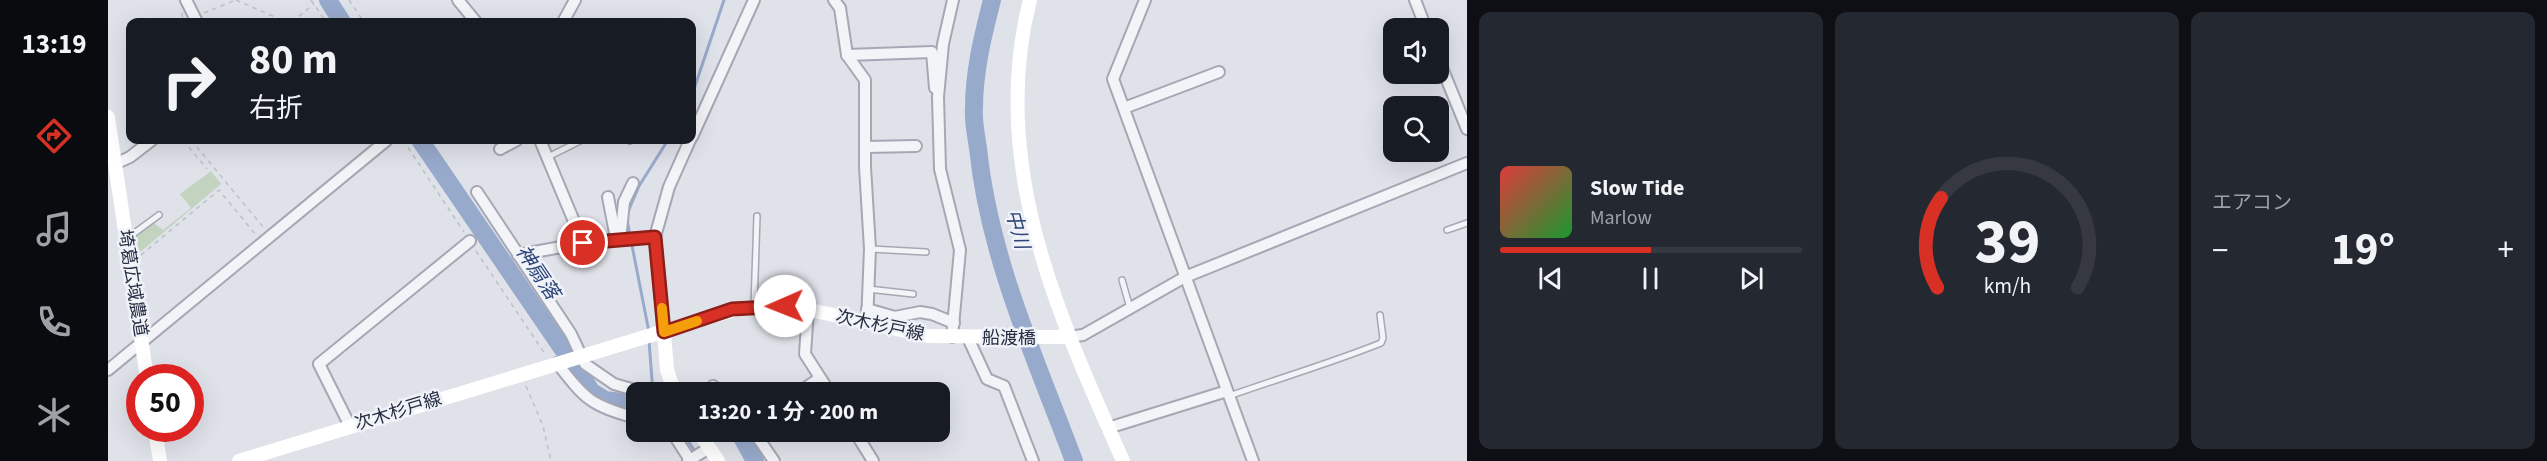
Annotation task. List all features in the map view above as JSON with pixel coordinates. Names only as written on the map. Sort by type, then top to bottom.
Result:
[{"type":"main road","points":[[1030,0],[1019,69],[1018,150],[1032,225],[1068,337],[1123,461]]},
{"type":"main road","name":"埼葛広域農道","points":[[108,117],[145,364]]},
{"type":"main road","name":"次木杉戸線","points":[[239,461],[664,332],[732,309],[785,306],[867,316],[912,333],[953,330],[970,338]]},
{"type":"main road","points":[[664,332],[670,382]]},
{"type":"main road","name":"船渡橋","points":[[970,338],[1068,337]]},
{"type":"main road","points":[[157,442],[160,461]]},
{"type":"main road","points":[[705,442],[718,461]]},
{"type":"street","points":[[186,0],[195,18]]},
{"type":"street","points":[[458,0],[473,18]]},
{"type":"street","points":[[565,18],[575,0]]},
{"type":"street","points":[[696,127],[754,0]]},
{"type":"street","points":[[834,0],[840,8],[847,55],[865,80],[865,147],[870,249],[867,316],[894,317],[920,312],[932,314],[953,330]]},
{"type":"street","points":[[953,0],[943,44],[938,97],[940,169],[960,250],[953,330]]},
{"type":"street","points":[[1145,0],[1113,79],[1253,461]]},
{"type":"street","points":[[1415,0],[1422,18]]},
{"type":"street","points":[[847,55],[932,52],[932,74],[938,97]]},
{"type":"street","points":[[1124,108],[1219,72]]},
{"type":"street","points":[[1449,84],[1466,123]]},
{"type":"street","points":[[115,164],[130,157],[147,144]]},
{"type":"street","points":[[108,370],[382,144]]},
{"type":"street","points":[[500,149],[510,144]]},
{"type":"street","points":[[542,144],[583,243]]},
{"type":"street","points":[[664,332],[655,237],[669,187],[688,144]]},
{"type":"street","points":[[865,147],[916,146]]},
{"type":"street","points":[[1068,337],[1083,335],[1185,277],[1467,163]]},
{"type":"street","points":[[620,240],[624,202],[633,183]]},
{"type":"street","points":[[477,192],[571,334],[581,356],[594,371],[614,384],[626,387]]},
{"type":"street","points":[[608,197],[615,233],[620,240]]},
{"type":"street","points":[[518,255],[583,243],[655,237]]},
{"type":"street","points":[[350,426],[319,364],[470,241]]},
{"type":"street","points":[[808,309],[805,354],[823,382]]},
{"type":"street","points":[[970,338],[987,380],[1004,386],[1033,461]]},
{"type":"street","points":[[554,364],[583,397],[603,408],[626,415]]},
{"type":"street","points":[[814,382],[820,378]]},
{"type":"street","points":[[1108,428],[1228,394]]},
{"type":"street","points":[[678,442],[689,460],[709,448]]},
{"type":"street","points":[[761,442],[774,461]]},
{"type":"street","points":[[861,442],[873,461]]},
{"type":"lane","points":[[548,157],[574,144]]},
{"type":"lane","points":[[126,238],[159,215]]},
{"type":"lane","points":[[754,306],[758,216]]},
{"type":"lane","points":[[1447,230],[1467,223]]},
{"type":"lane","points":[[870,249],[926,252]]},
{"type":"lane","points":[[1122,280],[1130,308]]},
{"type":"lane","points":[[868,289],[913,294]]},
{"type":"lane","points":[[1228,394],[1295,372],[1321,367],[1381,343],[1383,338],[1380,315]]},
{"type":"path","points":[[200,18],[236,0],[277,18]]},
{"type":"path","points":[[311,0],[323,18]]},
{"type":"path","points":[[349,0],[361,18]]},
{"type":"path","points":[[297,18],[314,4]]},
{"type":"path","points":[[186,144],[207,169]]},
{"type":"path","points":[[194,144],[266,239]]},
{"type":"path","points":[[406,144],[554,364]]},
{"type":"path","points":[[141,255],[219,190],[266,239]]},
{"type":"path","points":[[521,374],[543,426],[551,461]]},
{"type":"green space","points":[[211,171],[221,184],[139,253],[136,235],[154,223],[163,230],[191,208],[180,194]]},
{"type":"waterway","name":"神扇落","points":[[328,0],[339,18]]},
{"type":"waterway","points":[[696,83],[724,0]]},
{"type":"waterway","name":"中川","points":[[992,0],[985,26],[974,94],[974,123],[984,189],[1003,268],[1074,461]]},
{"type":"waterway","name":"神扇落","points":[[423,144],[592,392],[605,400],[626,403]]},
{"type":"waterway","points":[[627,214],[639,186],[665,144]]},
{"type":"waterway","points":[[627,220],[649,332]]},
{"type":"waterway","points":[[649,341],[652,382]]},
{"type":"waterway","points":[[689,442],[696,453]]},
{"type":"waterway","name":"神扇落","points":[[745,442],[755,461]]},
{"type":"slow traffic","points":[[662,308],[664,332],[697,321]]},
{"type":"route","points":[[583,243],[655,237],[664,332],[732,309],[785,306]]}]
